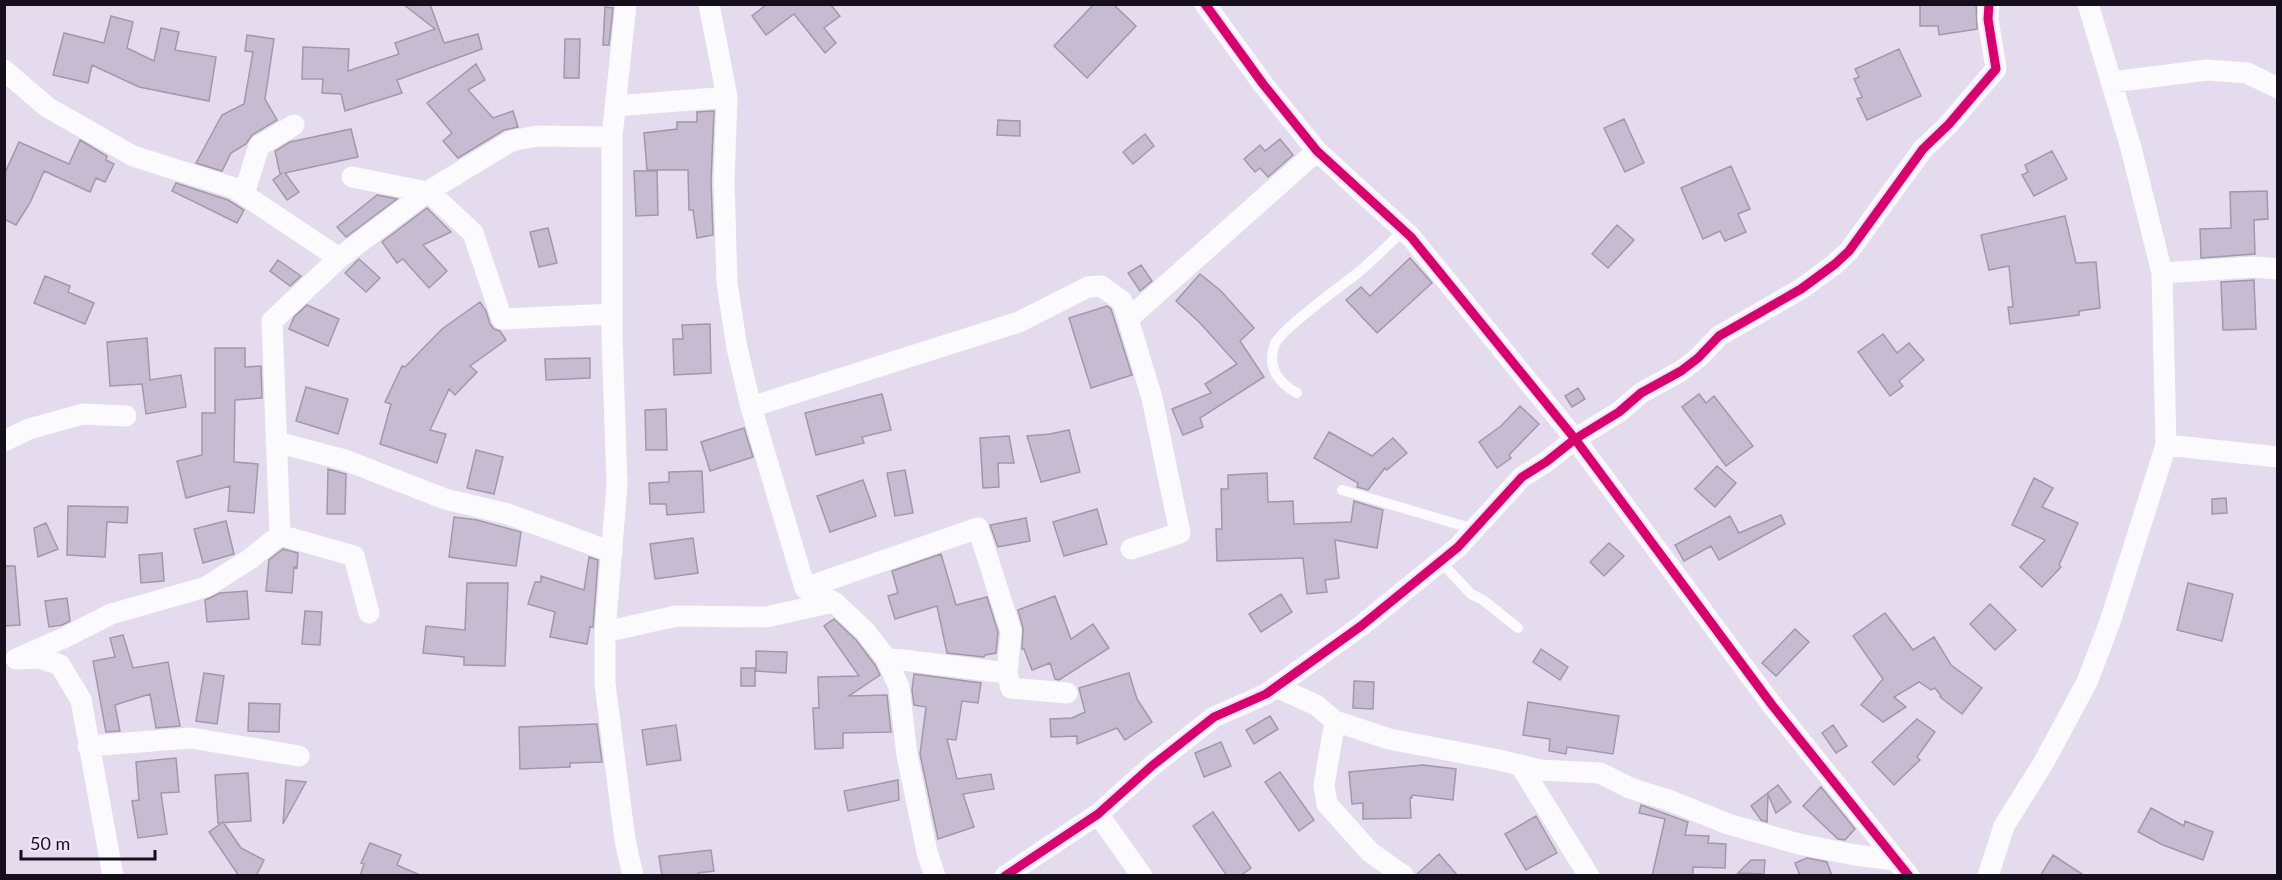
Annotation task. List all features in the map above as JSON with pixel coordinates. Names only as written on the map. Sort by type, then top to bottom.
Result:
[{"type":"street","points":[[626,4],[612,137],[612,314],[617,485],[605,632],[605,684],[625,840],[633,876]]},
{"type":"street","points":[[709,4],[727,97],[724,181],[727,283],[737,348],[751,407],[805,588],[834,602],[865,631],[886,658],[899,687],[907,755],[927,852],[935,876]]},
{"type":"street","points":[[1005,876],[1098,814],[1153,765],[1214,717],[1266,694],[1361,626],[1440,561],[1474,529],[1522,477],[1575,439],[1619,412],[1641,393],[1681,371],[1698,358],[1719,336],[1801,289],[1849,251],[1923,149],[1949,124],[1996,69],[1988,20],[1989,4]]},
{"type":"street","points":[[1988,876],[2004,826],[2044,762],[2087,682],[2110,622],[2166,446],[2162,273],[2112,82],[2088,4]]},
{"type":"street","points":[[1218,10],[1263,84],[1317,151],[1404,230],[1575,439],[1772,705],[1902,868]]},
{"type":"street","points":[[4,70],[47,107],[133,156],[234,188],[339,258]]},
{"type":"street","points":[[2112,82],[2206,70],[2247,74],[2277,88]]},
{"type":"street","points":[[616,106],[727,97]]},
{"type":"street","points":[[244,194],[259,146],[294,125]]},
{"type":"street","points":[[280,535],[272,321],[339,258],[428,192],[511,141],[537,136],[612,137]]},
{"type":"street","points":[[1128,319],[1317,151]]},
{"type":"street","points":[[352,177],[428,192],[473,233],[502,319],[612,314]]},
{"type":"street","points":[[2162,273],[2253,267],[2277,269]]},
{"type":"street","points":[[751,407],[1019,322],[1088,287],[1101,286],[1122,301],[1128,319],[1152,398],[1180,533],[1131,549]]},
{"type":"street","points":[[4,441],[29,429],[83,414],[126,417]]},
{"type":"street","points":[[276,442],[345,460],[446,499],[508,514],[612,552]]},
{"type":"street","points":[[2166,446],[2277,457]]},
{"type":"street","points":[[805,588],[978,528],[1011,631],[1007,673],[1011,688],[1067,693]]},
{"type":"street","points":[[280,535],[354,556],[369,613]]},
{"type":"street","points":[[10,659],[66,637],[111,614],[206,587],[250,559],[280,535]]},
{"type":"street","points":[[605,632],[676,616],[766,617],[834,602]]},
{"type":"street","points":[[10,659],[40,658],[60,665],[81,700],[113,876]]},
{"type":"street","points":[[886,658],[1007,673]]},
{"type":"street","points":[[1276,687],[1316,705],[1335,721],[1389,739],[1540,770],[1599,773],[1630,788],[1671,801],[1728,824],[1902,868]]},
{"type":"street","points":[[1335,721],[1324,785],[1327,804],[1370,852],[1404,876]]},
{"type":"street","points":[[88,746],[191,738],[299,756]]},
{"type":"street","points":[[1520,765],[1589,876]]},
{"type":"street","points":[[1098,814],[1142,876]]},
{"type":"lane","points":[[1297,393],[1285,386],[1273,372],[1275,342],[1287,329],[1361,270],[1404,230]]},
{"type":"lane","points":[[1342,490],[1474,529]]},
{"type":"lane","points":[[1440,561],[1471,594],[1483,600],[1518,628]]},
{"type":"building","points":[[403,4],[430,4],[444,43],[478,34],[482,49],[397,80],[402,93],[345,111],[341,94],[322,93],[323,79],[302,79],[303,47],[349,49],[348,71],[399,54],[395,43],[435,29]]},
{"type":"building","points":[[767,4],[830,4],[840,16],[824,28],[836,43],[825,53],[794,14],[766,35],[752,16]]},
{"type":"building","points":[[1094,4],[1113,4],[1136,26],[1087,78],[1054,46]]},
{"type":"building","points":[[1920,4],[1976,4],[1977,29],[1939,35],[1938,26],[1920,26]]},
{"type":"building","points":[[605,7],[613,8],[609,45],[603,45]]},
{"type":"building","points":[[111,16],[133,22],[127,48],[154,61],[161,28],[179,32],[175,50],[216,57],[209,101],[139,87],[92,65],[88,83],[53,75],[64,33],[104,43]]},
{"type":"building","points":[[247,35],[274,39],[265,99],[277,120],[252,135],[246,144],[231,153],[222,171],[196,163],[222,115],[244,104],[253,52],[245,51]]},
{"type":"building","points":[[565,39],[580,39],[579,78],[564,78]]},
{"type":"building","points":[[1899,49],[1921,96],[1867,120],[1857,99],[1862,97],[1854,79],[1859,77],[1855,69]]},
{"type":"building","points":[[476,64],[485,80],[468,90],[493,118],[513,111],[518,127],[504,130],[458,158],[443,141],[452,133],[427,103]]},
{"type":"building","points":[[714,111],[711,181],[713,235],[697,238],[693,210],[689,210],[688,170],[647,170],[644,133],[677,129],[677,122],[697,122],[697,112]]},
{"type":"building","points":[[1624,119],[1644,163],[1625,172],[1604,128]]},
{"type":"building","points":[[998,120],[1020,121],[1020,136],[997,135]]},
{"type":"building","points":[[351,129],[358,157],[285,173],[299,192],[287,200],[273,180],[282,173],[280,174],[275,151],[290,142]]},
{"type":"building","points":[[1145,134],[1154,146],[1133,164],[1123,152]]},
{"type":"building","points":[[1280,139],[1293,155],[1268,177],[1260,168],[1255,172],[1244,159],[1260,145],[1265,151]]},
{"type":"building","points":[[80,140],[107,156],[106,160],[114,164],[105,182],[96,178],[90,192],[44,171],[30,203],[16,225],[4,219],[4,175],[19,142],[69,164]]},
{"type":"building","points":[[2052,151],[2067,179],[2034,196],[2022,175],[2028,172],[2025,165]]},
{"type":"building","points":[[1731,166],[1750,209],[1738,214],[1746,232],[1725,241],[1720,231],[1703,239],[1681,188]]},
{"type":"building","points":[[634,171],[657,171],[658,215],[636,216]]},
{"type":"building","points":[[176,183],[228,200],[244,210],[237,223],[172,191]]},
{"type":"building","points":[[2267,191],[2268,219],[2254,220],[2255,254],[2201,258],[2200,229],[2231,228],[2230,192]]},
{"type":"building","points":[[377,195],[397,199],[346,237],[337,227]]},
{"type":"building","points":[[427,208],[451,232],[423,245],[447,271],[429,288],[403,259],[397,263],[382,242]]},
{"type":"building","points":[[2065,216],[2076,263],[2096,262],[2100,308],[2079,311],[2079,315],[2010,324],[2008,307],[2013,307],[2009,266],[1989,270],[1981,235]]},
{"type":"building","points":[[1617,225],[1634,240],[1608,268],[1592,254]]},
{"type":"building","points":[[548,228],[557,263],[539,267],[530,232]]},
{"type":"building","points":[[1410,258],[1432,283],[1377,333],[1346,300],[1361,287],[1370,296]]},
{"type":"building","points":[[359,259],[380,278],[366,292],[345,273]]},
{"type":"building","points":[[278,260],[301,276],[290,286],[270,271]]},
{"type":"building","points":[[1141,265],[1152,281],[1140,291],[1128,273]]},
{"type":"building","points":[[1200,274],[1221,291],[1254,328],[1240,341],[1264,377],[1200,418],[1203,427],[1183,435],[1172,409],[1211,393],[1205,384],[1237,364],[1199,322],[1176,301]]},
{"type":"building","points":[[45,276],[70,286],[68,292],[94,303],[85,324],[34,303]]},
{"type":"building","points":[[2254,280],[2256,329],[2223,330],[2221,282]]},
{"type":"building","points":[[480,302],[490,324],[494,329],[500,331],[506,340],[470,366],[477,372],[455,395],[449,389],[430,430],[446,434],[437,463],[380,444],[391,404],[385,402],[402,366],[405,367],[442,329]]},
{"type":"building","points":[[307,305],[339,319],[328,346],[289,329],[294,317]]},
{"type":"building","points":[[1107,306],[1111,309],[1132,375],[1091,388],[1069,318]]},
{"type":"building","points":[[710,324],[711,373],[674,375],[673,339],[683,339],[682,325]]},
{"type":"building","points":[[1883,334],[1897,353],[1909,343],[1924,360],[1899,381],[1903,386],[1890,396],[1858,352]]},
{"type":"building","points":[[147,338],[150,380],[181,375],[186,407],[146,414],[142,384],[110,386],[107,342]]},
{"type":"building","points":[[215,348],[245,348],[245,367],[261,366],[262,398],[235,400],[234,462],[258,464],[254,513],[228,511],[230,486],[186,498],[177,461],[202,455],[202,413],[215,413]]},
{"type":"building","points":[[590,358],[590,378],[546,380],[545,359]]},
{"type":"building","points":[[306,387],[348,399],[338,434],[296,421]]},
{"type":"building","points":[[1578,388],[1585,399],[1572,407],[1565,396]]},
{"type":"building","points":[[882,394],[891,430],[862,437],[864,443],[816,455],[805,413]]},
{"type":"building","points":[[1699,394],[1706,403],[1714,396],[1753,446],[1726,466],[1682,407]]},
{"type":"building","points":[[1520,406],[1539,424],[1509,455],[1511,458],[1497,468],[1479,442],[1501,426]]},
{"type":"building","points":[[666,409],[667,450],[646,450],[645,410]]},
{"type":"building","points":[[744,428],[753,457],[710,471],[701,442]]},
{"type":"building","points":[[1069,430],[1080,472],[1041,482],[1027,436]]},
{"type":"building","points":[[1329,432],[1372,456],[1393,438],[1407,453],[1387,470],[1385,468],[1368,490],[1357,487],[1358,483],[1314,458]]},
{"type":"building","points":[[1009,436],[1014,463],[998,463],[999,487],[983,488],[980,438]]},
{"type":"building","points":[[476,450],[503,457],[494,494],[467,488]]},
{"type":"building","points":[[1717,466],[1736,483],[1715,507],[1695,489]]},
{"type":"building","points":[[328,469],[346,474],[345,514],[327,514]]},
{"type":"building","points":[[905,470],[913,513],[895,516],[887,473]]},
{"type":"building","points":[[702,471],[704,512],[667,515],[666,504],[650,504],[649,483],[669,482],[669,472]]},
{"type":"building","points":[[1267,473],[1268,502],[1293,501],[1294,524],[1351,522],[1354,501],[1383,510],[1377,548],[1335,540],[1339,578],[1325,580],[1327,592],[1307,594],[1303,558],[1217,561],[1216,529],[1222,529],[1221,489],[1228,489],[1228,475]]},
{"type":"building","points":[[2034,478],[2053,488],[2042,507],[2078,523],[2059,565],[2061,567],[2042,587],[2020,567],[2045,540],[2012,525]]},
{"type":"building","points":[[863,480],[876,516],[830,532],[817,496]]},
{"type":"building","points":[[2226,498],[2227,513],[2212,514],[2212,499]]},
{"type":"building","points":[[68,506],[128,507],[127,523],[107,522],[105,557],[67,555]]},
{"type":"building","points":[[1097,509],[1107,544],[1064,556],[1053,522]]},
{"type":"building","points":[[1781,515],[1785,524],[1719,560],[1711,546],[1684,561],[1675,545],[1730,516],[1739,533]]},
{"type":"building","points":[[454,517],[477,520],[521,532],[516,566],[449,557]]},
{"type":"building","points":[[1026,518],[1030,541],[998,547],[990,525]]},
{"type":"building","points":[[226,521],[234,554],[203,563],[194,529]]},
{"type":"building","points":[[46,523],[58,549],[38,557],[34,528]]},
{"type":"building","points":[[693,538],[698,573],[655,579],[650,544]]},
{"type":"building","points":[[1609,543],[1624,556],[1604,576],[1590,562]]},
{"type":"building","points":[[283,549],[298,553],[297,568],[294,567],[292,593],[266,591],[269,560]]},
{"type":"building","points":[[162,553],[164,581],[141,583],[139,555]]},
{"type":"building","points":[[941,554],[956,605],[987,597],[998,632],[996,653],[984,657],[947,653],[937,606],[895,619],[888,596],[898,593],[892,571]]},
{"type":"building","points":[[589,557],[598,560],[593,627],[590,627],[587,644],[550,637],[555,612],[528,604],[535,582],[541,582],[541,576],[584,590]]},
{"type":"building","points":[[4,566],[15,566],[20,625],[4,626]]},
{"type":"building","points":[[467,583],[508,583],[505,666],[464,665],[464,657],[423,653],[426,626],[465,630]]},
{"type":"building","points":[[2188,583],[2233,594],[2222,641],[2177,630]]},
{"type":"building","points":[[247,591],[249,619],[207,622],[205,600],[220,593]]},
{"type":"building","points":[[1281,594],[1292,612],[1261,632],[1249,614]]},
{"type":"building","points":[[1055,596],[1071,639],[1093,624],[1109,648],[1059,680],[1055,679],[1050,663],[1032,670],[1024,649],[1022,649],[1023,628],[1018,610]]},
{"type":"building","points":[[67,598],[70,621],[49,627],[45,601]]},
{"type":"building","points":[[1990,604],[2016,630],[1995,650],[1970,624]]},
{"type":"building","points":[[305,611],[322,612],[320,645],[302,644]]},
{"type":"building","points":[[1885,613],[1913,650],[1934,637],[1951,665],[1982,688],[1962,714],[1940,697],[1935,688],[1931,690],[1919,682],[1894,697],[1906,707],[1883,722],[1861,705],[1883,679],[1853,636]]},
{"type":"building","points":[[834,619],[856,640],[880,675],[849,696],[887,695],[891,732],[843,733],[843,748],[815,749],[813,708],[819,708],[818,677],[859,676],[824,626]]},
{"type":"building","points":[[1795,629],[1809,642],[1776,676],[1762,663]]},
{"type":"building","points":[[123,635],[133,668],[168,662],[180,726],[156,728],[150,694],[115,705],[120,731],[106,732],[93,661],[115,657],[110,638]]},
{"type":"building","points":[[1541,649],[1568,667],[1560,680],[1533,662]]},
{"type":"building","points":[[756,651],[787,652],[786,673],[756,671]]},
{"type":"building","points":[[741,668],[755,668],[755,686],[741,686]]},
{"type":"building","points":[[204,673],[224,676],[217,724],[196,721]]},
{"type":"building","points":[[1129,673],[1137,699],[1152,722],[1125,740],[1117,728],[1077,744],[1077,736],[1051,737],[1050,719],[1072,718],[1085,712],[1079,688]]},
{"type":"building","points":[[914,674],[981,683],[978,703],[962,701],[956,740],[947,739],[957,779],[991,774],[994,789],[963,794],[974,827],[938,839],[920,754],[926,707],[914,705],[912,690]]},
{"type":"building","points":[[1354,681],[1374,682],[1373,709],[1353,708]]},
{"type":"building","points":[[1528,702],[1619,716],[1613,754],[1567,747],[1566,754],[1549,751],[1550,739],[1523,735]]},
{"type":"building","points":[[249,703],[280,704],[279,732],[248,731]]},
{"type":"building","points":[[1270,716],[1278,729],[1254,744],[1246,730]]},
{"type":"building","points":[[1917,719],[1935,732],[1917,757],[1920,760],[1894,785],[1872,762]]},
{"type":"building","points":[[597,724],[602,762],[570,763],[570,767],[520,769],[519,727]]},
{"type":"building","points":[[676,725],[681,760],[647,765],[642,730]]},
{"type":"building","points":[[1833,725],[1847,746],[1836,753],[1822,733]]},
{"type":"building","points":[[1221,742],[1231,766],[1204,777],[1195,753]]},
{"type":"building","points":[[176,758],[179,792],[161,793],[167,834],[138,838],[132,801],[139,800],[136,762]]},
{"type":"building","points":[[1423,765],[1456,769],[1453,800],[1412,795],[1410,798],[1411,818],[1363,819],[1363,803],[1352,804],[1349,772]]},
{"type":"building","points":[[1280,772],[1314,820],[1299,831],[1265,782]]},
{"type":"building","points":[[248,773],[251,821],[218,823],[215,775]]},
{"type":"building","points":[[286,780],[306,782],[283,824]]},
{"type":"building","points":[[898,780],[899,800],[848,811],[844,791]]},
{"type":"building","points":[[1778,785],[1791,802],[1776,813],[1768,794],[1767,822],[1761,820],[1751,806]]},
{"type":"building","points":[[1821,787],[1855,829],[1845,840],[1838,839],[1803,806]]},
{"type":"building","points":[[1641,805],[1688,822],[1685,835],[1709,836],[1708,843],[1726,844],[1725,868],[1693,867],[1693,876],[1652,876],[1665,819],[1639,813]]},
{"type":"building","points":[[2151,808],[2184,826],[2185,821],[2213,832],[2203,860],[2163,845],[2138,832]]},
{"type":"building","points":[[1213,812],[1251,868],[1240,876],[1227,876],[1193,826]]},
{"type":"building","points":[[1536,816],[1557,853],[1526,870],[1505,834]]},
{"type":"building","points":[[223,822],[241,848],[264,860],[256,876],[239,876],[209,832]]},
{"type":"building","points":[[370,843],[401,855],[397,865],[422,876],[360,876],[364,864],[361,863]]},
{"type":"building","points":[[711,850],[714,871],[698,873],[699,876],[662,876],[659,856]]},
{"type":"building","points":[[1439,854],[1458,876],[1416,876],[1416,875]]},
{"type":"building","points":[[2053,855],[2085,876],[2040,876]]},
{"type":"building","points":[[1807,858],[1827,862],[1832,876],[1800,876],[1795,863]]},
{"type":"building","points":[[1751,860],[1765,860],[1764,874],[1738,873]]},
{"type":"cycle path","points":[[1205,4],[1263,84],[1317,151],[1411,237],[1575,439],[1772,705],[1909,876]]},
{"type":"cycle path","points":[[1005,876],[1098,814],[1153,765],[1214,717],[1266,694],[1361,626],[1458,547],[1522,477],[1575,439],[1619,412],[1641,393],[1681,371],[1698,358],[1719,336],[1801,289],[1835,264],[1849,251],[1923,149],[1949,124],[1996,69],[1988,19],[1989,4]]}]
